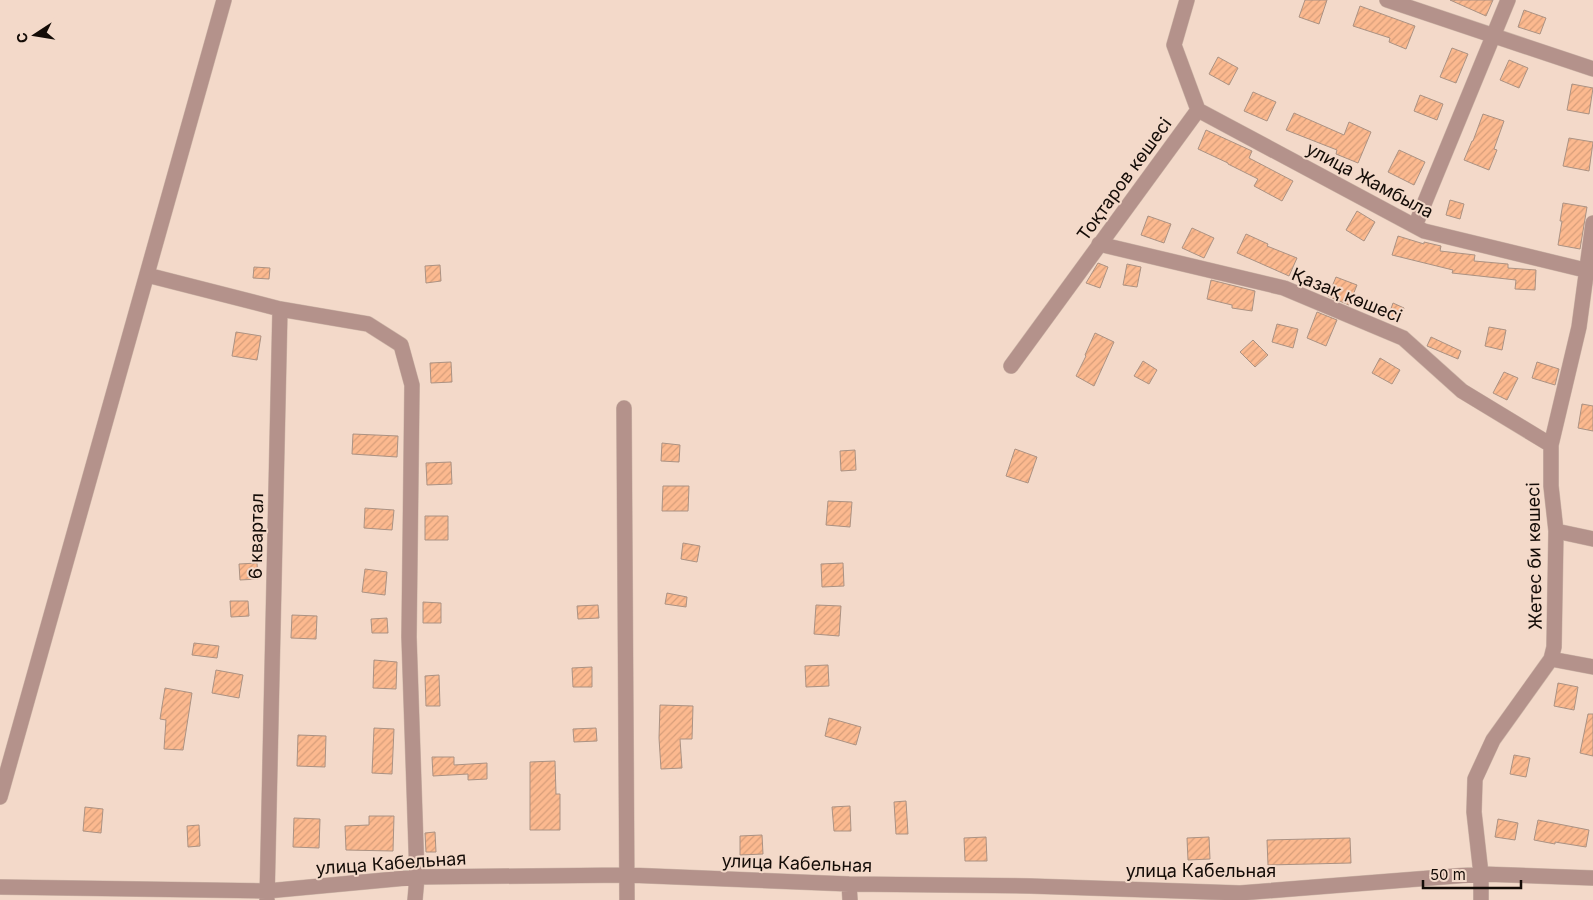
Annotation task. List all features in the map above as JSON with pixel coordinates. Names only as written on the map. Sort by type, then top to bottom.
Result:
[{"type":"street","points":[[0,797],[224,0]]},
{"type":"street","points":[[1187,0],[1174,46],[1198,110]]},
{"type":"street","points":[[1388,0],[1593,69]]},
{"type":"street","points":[[1415,226],[1508,0]]},
{"type":"street","name":"улица Жамбыла","points":[[1198,110],[1424,231],[1590,271]]},
{"type":"street","name":"Тоқтаров көшесі","points":[[1011,366],[1198,110]]},
{"type":"street","name":"Жетес би көшесі","points":[[1481,900],[1474,812],[1476,779],[1493,740],[1551,659],[1554,647],[1556,531],[1551,486],[1551,445],[1579,327],[1590,271],[1593,223]]},
{"type":"street","name":"Қазақ көшесі","points":[[1099,244],[1284,288],[1403,338],[1462,391],[1551,445]]},
{"type":"street","points":[[147,275],[280,309],[368,324],[400,345],[412,385],[409,637],[416,900]]},
{"type":"street","name":"6 квартал","points":[[267,896],[280,309]]},
{"type":"street","points":[[624,408],[628,900]]},
{"type":"street","points":[[1556,531],[1593,539]]},
{"type":"street","points":[[1551,659],[1593,667]]},
{"type":"street","name":"улица Кабельная","points":[[0,887],[267,896],[416,877],[627,875],[1030,893],[1240,896],[1480,874],[1593,878]]},
{"type":"street","points":[[849,884],[850,900]]},
{"type":"building","points":[[1305,0],[1327,0],[1319,24],[1299,17]]},
{"type":"building","points":[[1450,0],[1493,0],[1486,16]]},
{"type":"building","points":[[1360,6],[1415,26],[1406,49],[1389,42],[1390,38],[1353,26]]},
{"type":"building","points":[[1524,10],[1546,18],[1540,34],[1518,27]]},
{"type":"building","points":[[1452,48],[1468,54],[1456,83],[1440,77]]},
{"type":"building","points":[[1218,57],[1238,68],[1229,85],[1209,74]]},
{"type":"building","points":[[1509,60],[1528,68],[1519,88],[1500,80]]},
{"type":"building","points":[[1572,84],[1593,88],[1589,114],[1567,110]]},
{"type":"building","points":[[1253,92],[1276,102],[1267,121],[1244,111]]},
{"type":"building","points":[[1420,95],[1443,104],[1437,120],[1414,111]]},
{"type":"building","points":[[1294,113],[1344,135],[1349,122],[1371,132],[1358,163],[1336,154],[1337,150],[1286,130]]},
{"type":"building","points":[[1483,114],[1504,121],[1494,149],[1497,150],[1489,170],[1464,160]]},
{"type":"building","points":[[1206,130],[1252,151],[1249,158],[1293,181],[1282,201],[1254,186],[1258,179],[1198,149]]},
{"type":"building","points":[[1569,138],[1593,142],[1589,171],[1563,166]]},
{"type":"building","points":[[1399,150],[1425,162],[1414,185],[1388,172]]},
{"type":"building","points":[[1450,200],[1464,204],[1460,219],[1446,215]]},
{"type":"building","points":[[1563,203],[1587,207],[1580,249],[1558,245]]},
{"type":"building","points":[[1357,211],[1375,222],[1364,241],[1346,230]]},
{"type":"building","points":[[1148,216],[1171,224],[1164,243],[1141,235]]},
{"type":"building","points":[[1192,228],[1214,238],[1204,258],[1182,248]]},
{"type":"building","points":[[1246,234],[1268,244],[1267,246],[1297,258],[1289,276],[1237,253]]},
{"type":"building","points":[[1398,236],[1424,244],[1424,242],[1441,246],[1440,251],[1475,255],[1474,261],[1508,264],[1508,268],[1536,270],[1535,290],[1515,289],[1516,280],[1452,273],[1453,270],[1392,255]]},
{"type":"building","points":[[1098,263],[1108,267],[1100,288],[1086,283]]},
{"type":"building","points":[[1127,264],[1141,267],[1137,287],[1123,285]]},
{"type":"building","points":[[440,265],[441,281],[426,283],[425,266]]},
{"type":"building","points":[[254,267],[270,268],[269,279],[253,278]]},
{"type":"building","points":[[1336,277],[1357,285],[1349,305],[1328,296]]},
{"type":"building","points":[[1211,280],[1255,291],[1252,311],[1232,308],[1232,305],[1207,299]]},
{"type":"building","points":[[1393,303],[1404,308],[1399,322],[1388,317]]},
{"type":"building","points":[[1317,312],[1337,320],[1326,346],[1307,338]]},
{"type":"building","points":[[1277,324],[1298,329],[1293,348],[1272,342]]},
{"type":"building","points":[[1489,327],[1506,330],[1502,350],[1485,346]]},
{"type":"building","points":[[236,332],[261,336],[257,360],[232,356]]},
{"type":"building","points":[[1095,333],[1114,342],[1094,386],[1076,376]]},
{"type":"building","points":[[1431,337],[1461,351],[1458,359],[1427,346]]},
{"type":"building","points":[[1253,340],[1268,355],[1255,367],[1240,352]]},
{"type":"building","points":[[1380,358],[1400,370],[1392,384],[1372,373]]},
{"type":"building","points":[[1143,361],[1157,370],[1149,384],[1134,376]]},
{"type":"building","points":[[451,362],[452,382],[431,383],[430,363]]},
{"type":"building","points":[[1537,362],[1559,369],[1555,385],[1532,378]]},
{"type":"building","points":[[1504,372],[1518,378],[1507,400],[1493,393]]},
{"type":"building","points":[[1582,404],[1593,406],[1593,431],[1578,428]]},
{"type":"building","points":[[353,434],[398,436],[397,457],[352,454]]},
{"type":"building","points":[[662,443],[680,445],[679,462],[661,461]]},
{"type":"building","points":[[1015,449],[1037,457],[1028,483],[1006,476]]},
{"type":"building","points":[[855,450],[856,470],[841,471],[840,451]]},
{"type":"building","points":[[451,462],[452,484],[427,485],[426,463]]},
{"type":"building","points":[[663,486],[689,486],[688,511],[662,511]]},
{"type":"building","points":[[828,501],[852,502],[850,527],[826,525]]},
{"type":"building","points":[[365,508],[394,510],[392,530],[364,528]]},
{"type":"building","points":[[425,516],[448,516],[448,540],[425,540]]},
{"type":"building","points":[[683,543],[700,546],[697,562],[681,559]]},
{"type":"building","points":[[257,563],[258,579],[240,580],[239,564]]},
{"type":"building","points":[[843,563],[844,586],[822,587],[821,564]]},
{"type":"building","points":[[365,569],[387,572],[385,595],[362,592]]},
{"type":"building","points":[[667,593],[687,597],[686,607],[665,604]]},
{"type":"building","points":[[230,601],[248,601],[249,616],[231,617]]},
{"type":"building","points":[[423,602],[441,603],[441,623],[423,623]]},
{"type":"building","points":[[598,605],[599,618],[578,619],[577,606]]},
{"type":"building","points":[[816,605],[841,606],[839,636],[814,634]]},
{"type":"building","points":[[292,615],[317,616],[316,639],[291,638]]},
{"type":"building","points":[[387,618],[388,633],[372,633],[371,619]]},
{"type":"building","points":[[194,643],[219,646],[217,658],[192,655]]},
{"type":"building","points":[[374,660],[397,662],[396,689],[373,688]]},
{"type":"building","points":[[828,665],[829,686],[806,687],[805,666]]},
{"type":"building","points":[[592,667],[592,687],[573,687],[572,668]]},
{"type":"building","points":[[216,670],[243,675],[239,698],[212,693]]},
{"type":"building","points":[[439,675],[440,706],[426,706],[425,676]]},
{"type":"building","points":[[1558,683],[1578,687],[1574,710],[1554,706]]},
{"type":"building","points":[[165,688],[192,693],[183,750],[164,749],[166,720],[160,719]]},
{"type":"building","points":[[660,705],[693,706],[692,739],[680,739],[682,768],[661,769],[659,738]]},
{"type":"building","points":[[1588,714],[1593,714],[1593,756],[1580,753]]},
{"type":"building","points":[[829,718],[861,727],[856,745],[825,736]]},
{"type":"building","points":[[374,728],[394,729],[392,774],[372,773]]},
{"type":"building","points":[[596,728],[597,741],[574,742],[573,729]]},
{"type":"building","points":[[298,735],[326,736],[325,767],[297,766]]},
{"type":"building","points":[[1514,755],[1530,758],[1526,777],[1510,774]]},
{"type":"building","points":[[432,757],[454,757],[454,765],[487,763],[487,779],[468,780],[468,774],[433,776]]},
{"type":"building","points":[[555,761],[556,794],[560,794],[560,830],[530,830],[530,762]]},
{"type":"building","points":[[906,801],[908,834],[896,834],[894,802]]},
{"type":"building","points":[[850,806],[851,831],[834,831],[832,807]]},
{"type":"building","points":[[85,807],[103,809],[101,833],[83,831]]},
{"type":"building","points":[[369,816],[394,816],[393,851],[346,850],[345,826],[369,825]]},
{"type":"building","points":[[294,818],[320,819],[319,848],[293,847]]},
{"type":"building","points":[[1498,819],[1518,823],[1515,840],[1495,837]]},
{"type":"building","points":[[1538,820],[1589,830],[1586,847],[1534,840]]},
{"type":"building","points":[[199,825],[200,846],[188,847],[187,826]]},
{"type":"building","points":[[435,832],[436,852],[426,852],[425,833]]},
{"type":"building","points":[[762,835],[763,854],[740,855],[740,836]]},
{"type":"building","points":[[986,837],[987,861],[965,861],[964,838]]},
{"type":"building","points":[[1209,837],[1210,859],[1188,860],[1187,838]]},
{"type":"building","points":[[1350,838],[1351,863],[1268,865],[1267,840]]}]
